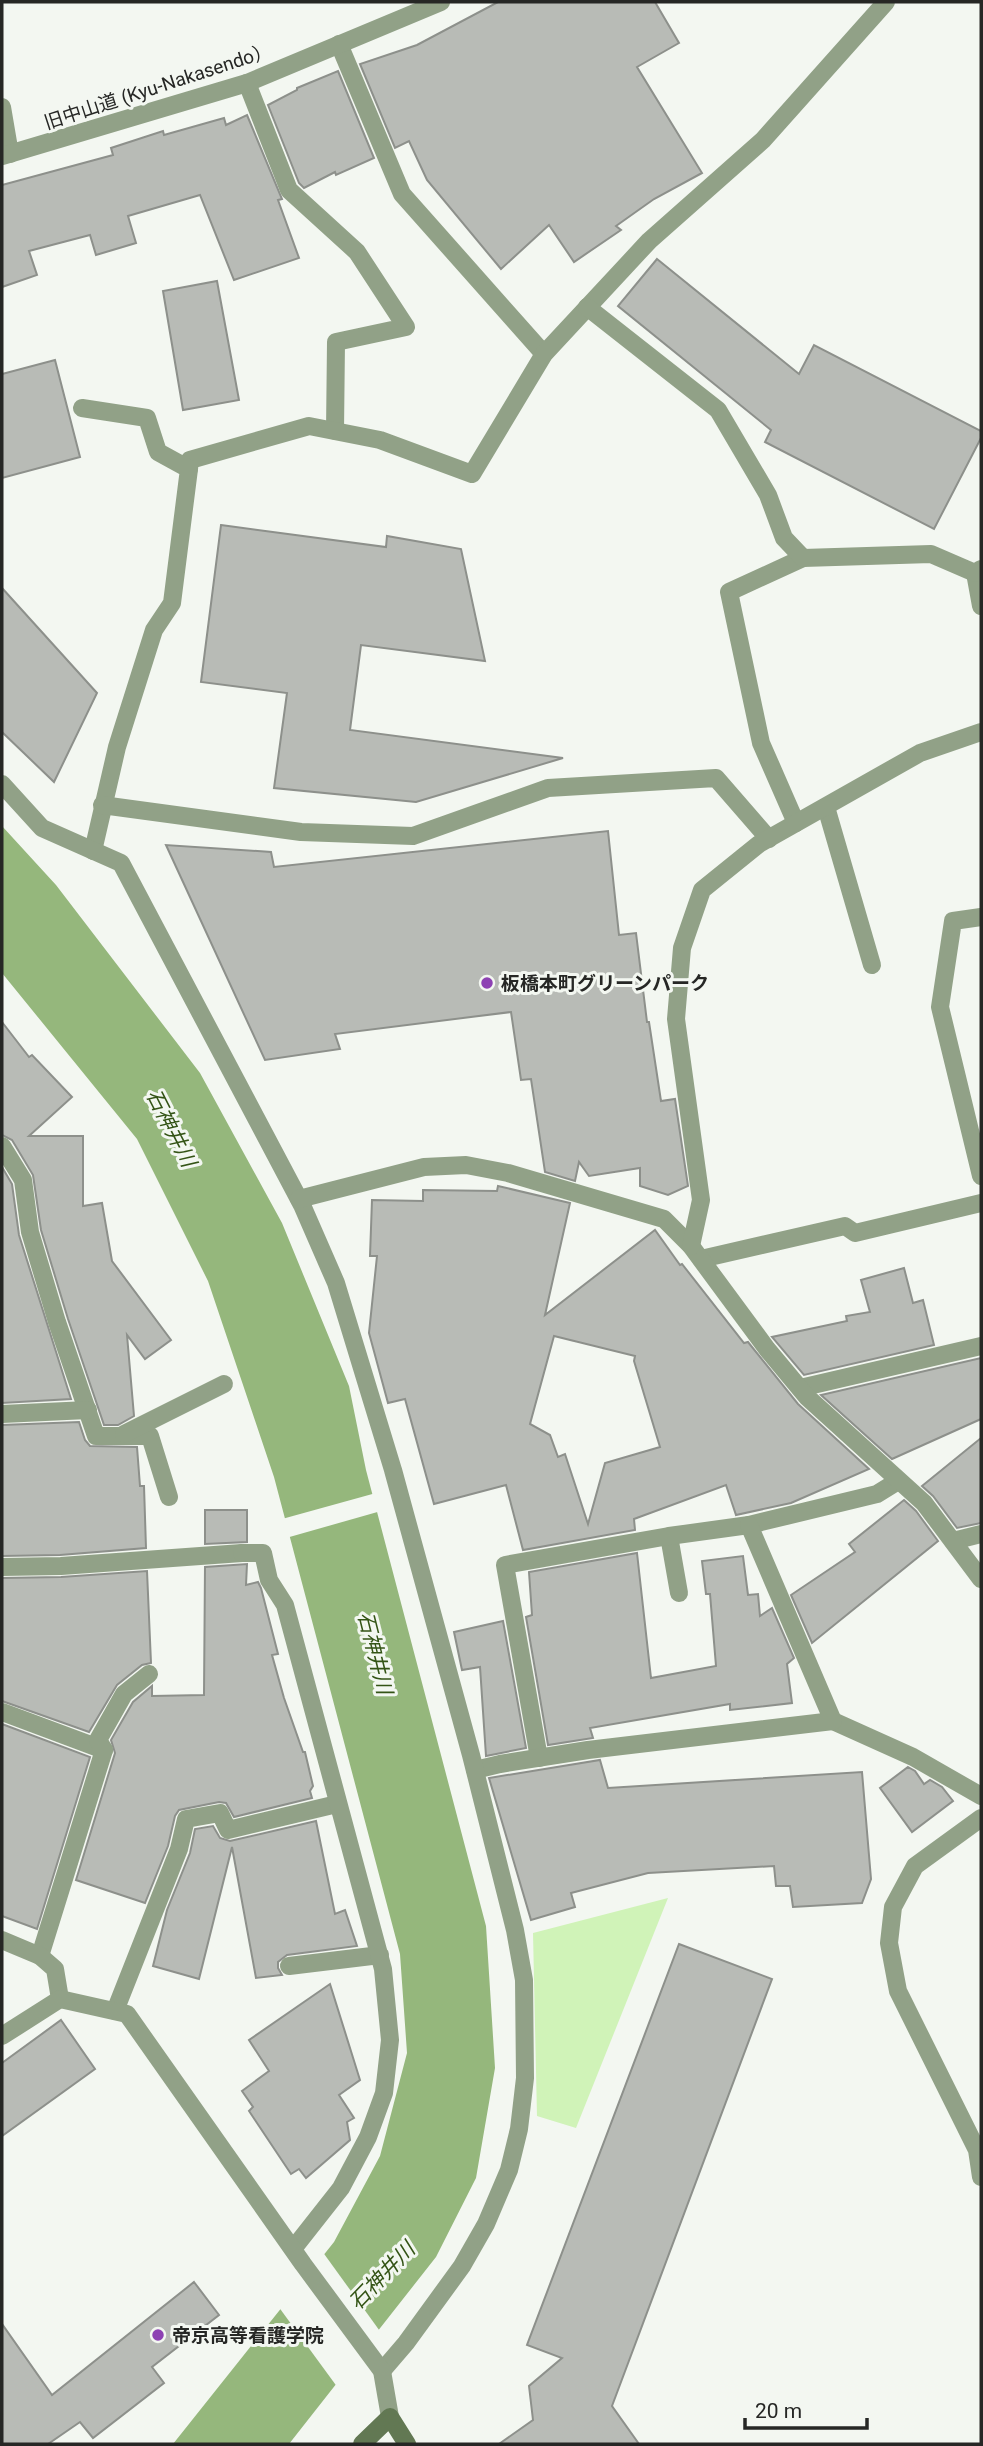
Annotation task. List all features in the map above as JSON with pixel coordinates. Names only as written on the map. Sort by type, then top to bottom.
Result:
[{"type":"street","name":"旧中山道 (Kyu-Nakasendo）","points":[[6,155],[247,83],[441,2]]},
{"type":"street","points":[[93,851],[117,747],[154,630],[172,603],[190,460],[309,426],[380,440],[472,474],[544,354],[649,241],[763,140],[886,2]]},
{"type":"street","points":[[339,44],[402,194],[544,354]]},
{"type":"street","points":[[247,83],[289,190],[357,252],[406,327],[336,342],[335,430]]},
{"type":"street","points":[[2,107],[6,155]]},
{"type":"street","points":[[587,307],[718,410],[768,495],[784,538],[803,558]]},
{"type":"street","points":[[82,408],[147,418],[158,452],[189,469]]},
{"type":"street","points":[[796,823],[761,743],[729,592],[803,558],[931,554],[978,571],[981,606]]},
{"type":"street","points":[[696,1252],[701,1200],[676,1019],[682,947],[702,890],[759,844],[796,823],[920,753],[981,732]]},
{"type":"street","points":[[102,805],[301,832],[413,836],[548,788],[716,778],[769,839]]},
{"type":"street","points":[[2,784],[42,828],[121,863],[299,1199],[336,1283],[393,1469],[475,1770],[515,1930],[524,1980],[525,2078],[519,2129],[509,2170],[486,2224],[462,2266],[406,2343],[378,2365]]},
{"type":"street","points":[[826,807],[872,965]]},
{"type":"street","points":[[981,917],[953,921],[940,1007],[981,1176]]},
{"type":"street","points":[[2,1146],[23,1180],[30,1232],[96,1436],[150,1436],[169,1497]]},
{"type":"street","points":[[299,1199],[425,1167],[466,1165],[508,1173],[664,1219],[696,1252],[767,1349],[800,1388],[924,1503],[981,1579]]},
{"type":"street","points":[[696,1252],[845,1226],[855,1233],[981,1203]]},
{"type":"street","points":[[800,1388],[981,1346]]},
{"type":"street","points":[[121,1436],[224,1384]]},
{"type":"street","points":[[2,1414],[88,1410]]},
{"type":"street","points":[[539,1758],[506,1565],[669,1536],[749,1525],[877,1494],[898,1481]]},
{"type":"street","points":[[749,1525],[833,1721]]},
{"type":"street","points":[[953,1541],[981,1534]]},
{"type":"street","points":[[669,1536],[679,1592]]},
{"type":"street","points":[[2,1567],[61,1566],[263,1553],[269,1580],[285,1605],[380,1955],[390,2040],[384,2093],[368,2137],[341,2188],[298,2256]]},
{"type":"street","points":[[40,1956],[104,1750],[98,1740],[124,1693],[149,1674]]},
{"type":"street","points":[[2,1712],[104,1750]]},
{"type":"street","points":[[475,1770],[588,1750],[833,1721],[914,1757],[981,1796]]},
{"type":"street","points":[[114,2011],[179,1849],[187,1819],[220,1813],[228,1830],[337,1804]]},
{"type":"street","points":[[981,1818],[915,1866],[893,1907],[889,1943],[898,1991],[977,2150],[981,2177]]},
{"type":"street","points":[[2,1940],[40,1956],[55,1969],[60,1999]]},
{"type":"street","points":[[289,1966],[380,1955]]},
{"type":"street","points":[[2,2036],[60,1999],[127,2014],[378,2365],[390,2417],[407,2444]]},
{"type":"street","points":[[362,2444],[390,2417]]},
{"type":"shaded area","points":[[668,1898],[576,2128],[537,2116],[533,1933]]},
{"type":"water","name":"石神井川","points":[[2,826],[56,885],[200,1073],[282,1223],[349,1386],[366,1470],[486,1926],[495,2068],[476,2178],[436,2257],[289,2444],[173,2444],[334,2242],[380,2156],[407,2053],[400,1954],[274,1477],[208,1281],[137,1139],[2,973]]},
{"type":"pier","points":[[376,1493],[381,1511],[286,1538],[282,1519]]},
{"type":"pier","points":[[322,2251],[382,2334],[338,2388],[278,2306]]},
{"type":"building","points":[[498,2],[655,2],[679,43],[637,67],[702,173],[654,199],[616,226],[621,230],[574,262],[549,225],[501,269],[427,180],[409,141],[395,148],[360,64],[417,45]]},
{"type":"building","points":[[338,71],[374,158],[336,175],[335,172],[304,188],[299,183],[268,105],[297,88]]},
{"type":"building","points":[[247,115],[282,199],[278,200],[299,258],[234,280],[200,195],[128,216],[136,243],[96,255],[90,235],[29,251],[37,275],[2,287],[2,185],[113,155],[111,148],[163,131],[164,135],[224,118],[226,125]]},
{"type":"building","points":[[657,259],[799,374],[814,345],[981,431],[981,438],[934,529],[765,442],[771,430],[618,306]]},
{"type":"building","points":[[217,281],[239,400],[183,410],[163,291]]},
{"type":"building","points":[[55,360],[80,457],[2,478],[2,374]]},
{"type":"building","points":[[221,525],[386,547],[387,536],[461,549],[485,661],[361,645],[350,730],[563,758],[416,802],[274,788],[287,693],[201,682]]},
{"type":"building","points":[[2,588],[97,693],[54,782],[2,732]]},
{"type":"building","points":[[608,831],[619,935],[636,933],[647,1022],[661,1101],[675,1099],[688,1186],[668,1195],[640,1186],[640,1168],[589,1176],[579,1162],[575,1181],[545,1172],[531,1079],[521,1080],[511,1012],[335,1034],[340,1049],[265,1060],[166,845],[271,852],[274,867]]},
{"type":"building","points":[[2,1022],[29,1057],[32,1055],[72,1097],[29,1136],[83,1136],[83,1206],[102,1203],[112,1261],[171,1340],[145,1359],[127,1335],[134,1416],[118,1425],[104,1425],[41,1230],[33,1175],[12,1140],[2,1135]]},
{"type":"building","points":[[2,1167],[12,1184],[19,1235],[71,1399],[2,1403]]},
{"type":"building","points":[[498,1186],[570,1203],[545,1315],[655,1230],[744,1343],[748,1342],[798,1404],[869,1469],[791,1503],[736,1515],[726,1485],[634,1519],[635,1530],[523,1550],[506,1485],[434,1504],[405,1399],[388,1403],[369,1333],[377,1256],[370,1256],[372,1200],[423,1201],[423,1190],[497,1191]],"holes":[[[554,1336],[635,1356],[634,1361],[660,1447],[605,1463],[588,1524],[565,1454],[558,1457],[550,1435],[530,1424]]]},
{"type":"building","points":[[904,1268],[913,1303],[923,1300],[934,1345],[804,1375],[772,1337],[847,1321],[846,1316],[870,1312],[861,1280]]},
{"type":"building","points":[[981,1358],[981,1419],[892,1459],[821,1395]]},
{"type":"building","points":[[79,1422],[90,1446],[137,1447],[140,1486],[144,1486],[146,1548],[60,1555],[2,1556],[2,1425]]},
{"type":"building","points":[[981,1438],[981,1523],[957,1528],[922,1486]]},
{"type":"building","points":[[904,1500],[916,1511],[938,1541],[812,1643],[791,1595],[855,1552],[849,1544]]},
{"type":"building","points":[[205,1510],[247,1510],[247,1542],[205,1544]]},
{"type":"building","points":[[637,1553],[651,1678],[716,1666],[710,1594],[706,1594],[702,1561],[743,1556],[748,1595],[758,1594],[760,1616],[772,1608],[794,1658],[787,1664],[792,1703],[730,1710],[730,1704],[590,1728],[593,1738],[548,1745],[526,1617],[532,1615],[529,1572]]},
{"type":"building","points":[[247,1564],[246,1585],[258,1582],[261,1588],[278,1654],[272,1655],[284,1698],[305,1752],[313,1786],[310,1791],[312,1798],[234,1817],[226,1803],[219,1802],[179,1810],[145,1903],[76,1880],[115,1753],[111,1740],[133,1702],[152,1686],[152,1696],[204,1695],[205,1567]]},
{"type":"building","points":[[147,1571],[151,1663],[142,1665],[117,1685],[89,1732],[2,1701],[2,1578]]},
{"type":"building","points":[[503,1621],[526,1748],[486,1756],[480,1667],[462,1670],[454,1632]]},
{"type":"building","points":[[2,1724],[90,1757],[37,1929],[2,1916]]},
{"type":"building","points":[[600,1760],[608,1788],[862,1772],[871,1879],[862,1903],[793,1907],[790,1886],[776,1886],[774,1866],[648,1873],[571,1893],[575,1907],[531,1920],[489,1778]]},
{"type":"building","points":[[908,1767],[915,1771],[924,1784],[930,1780],[942,1787],[953,1801],[912,1832],[880,1788]]},
{"type":"building","points":[[316,1821],[335,1914],[345,1910],[357,1946],[287,1955],[278,1962],[282,1975],[256,1978],[232,1847],[199,1979],[153,1966],[167,1910],[190,1853],[195,1829],[213,1826],[220,1838],[230,1841]]},
{"type":"building","points":[[679,1944],[772,1979],[612,2406],[639,2444],[499,2444],[533,2420],[529,2386],[562,2358],[527,2345]]},
{"type":"building","points":[[330,1984],[360,2080],[339,2095],[354,2118],[347,2122],[350,2140],[306,2178],[299,2169],[291,2174],[249,2111],[253,2107],[242,2091],[269,2071],[249,2040]]},
{"type":"building","points":[[61,2020],[95,2069],[2,2136],[2,2063]]},
{"type":"building","points":[[194,2282],[219,2315],[152,2367],[164,2383],[93,2438],[80,2422],[48,2444],[2,2444],[2,2324],[52,2395]]},
{"type":"place","name":"板橋本町グリーンパーク","points":[[487,983]]},
{"type":"place","name":"帝京高等看護学院","points":[[158,2335]]}]
